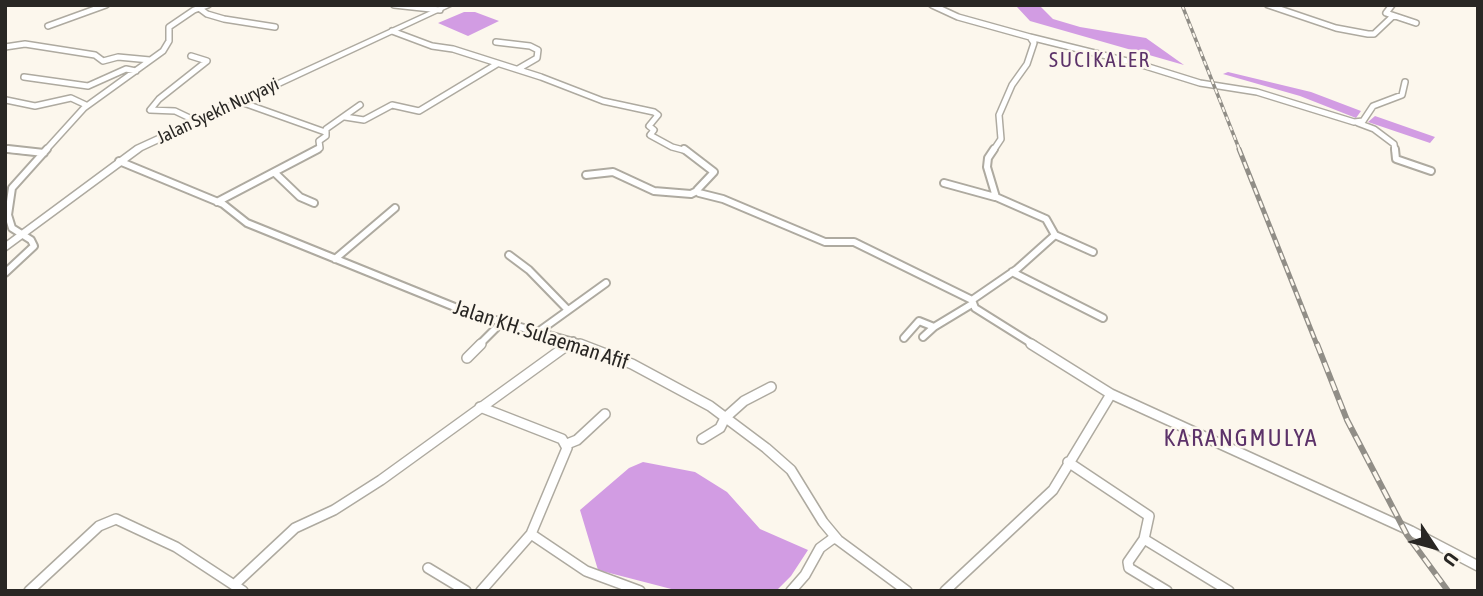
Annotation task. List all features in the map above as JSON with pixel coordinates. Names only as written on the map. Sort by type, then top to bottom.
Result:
[{"type":"main road","name":"Jalan Syekh Nuryayi","points":[[7,247],[119,161],[195,121],[450,5]]},
{"type":"street","points":[[48,26],[106,5]]},
{"type":"street","points":[[5,274],[34,246],[33,242],[12,230],[8,215],[8,189],[84,104],[136,71],[166,47],[169,27],[208,5]]},
{"type":"street","points":[[394,5],[440,10]]},
{"type":"street","points":[[932,5],[958,17],[1030,37],[1200,83],[1257,92],[1358,123],[1374,129],[1394,144],[1396,159],[1430,171]]},
{"type":"street","points":[[1268,5],[1336,28],[1368,34],[1374,34],[1393,16]]},
{"type":"street","points":[[1392,5],[1386,12],[1416,23]]},
{"type":"street","points":[[199,8],[207,14],[224,19],[275,27]]},
{"type":"street","points":[[392,31],[432,46],[453,49],[518,69],[603,101],[657,114],[649,126],[654,130],[650,135],[672,147],[684,149],[715,173],[691,194],[654,191],[612,172],[586,175]]},
{"type":"street","points":[[996,197],[986,163],[1001,139],[999,115],[1033,50],[1034,43],[1030,37]]},
{"type":"street","points":[[496,42],[528,45],[539,51],[537,58],[518,69]]},
{"type":"street","points":[[5,47],[25,44],[150,60]]},
{"type":"street","points":[[1091,58],[1096,53]]},
{"type":"street","points":[[191,57],[207,61],[159,99],[150,110],[175,111],[195,121]]},
{"type":"street","points":[[345,117],[364,120],[392,105],[419,111],[497,64]]},
{"type":"street","points":[[24,77],[88,86],[126,69],[136,71]]},
{"type":"street","points":[[1358,123],[1363,121],[1370,107],[1402,95],[1405,82]]},
{"type":"street","points":[[6,100],[35,106],[71,98],[84,104]]},
{"type":"street","points":[[238,101],[326,132]]},
{"type":"street","points":[[217,202],[320,148],[319,142],[326,132],[360,105]]},
{"type":"street","points":[[5,149],[41,153]]},
{"type":"street","name":"Jalan KH. Sulaeman Afif","points":[[119,161],[217,202],[247,223],[467,312],[573,341],[632,363],[725,418],[766,448],[790,470],[835,537],[907,591]]},
{"type":"street","points":[[275,173],[300,197],[314,203]]},
{"type":"street","points":[[944,183],[996,197],[1046,219],[1055,235],[1093,252]]},
{"type":"street","points":[[697,191],[723,199],[825,242],[854,242],[972,302],[1062,365],[1111,394],[1411,531],[1478,566]]},
{"type":"street","points":[[335,259],[395,208]]},
{"type":"street","points":[[923,337],[1012,272],[1055,235]]},
{"type":"street","points":[[509,256],[529,270],[568,310]]},
{"type":"street","points":[[1012,272],[1103,318]]},
{"type":"street","points":[[538,332],[606,283]]},
{"type":"street","points":[[904,338],[919,321],[934,327]]},
{"type":"street","points":[[467,358],[502,322]]},
{"type":"street","points":[[29,591],[99,526],[116,519],[176,547],[238,588],[291,531],[334,510],[381,480],[573,341]]},
{"type":"street","points":[[702,439],[720,428],[725,418],[752,396],[771,387]]},
{"type":"street","points":[[945,591],[1053,489],[1111,394]]},
{"type":"street","points":[[480,407],[558,437],[567,444]]},
{"type":"street","points":[[481,591],[531,534],[567,444],[576,440],[605,414]]},
{"type":"street","points":[[1068,462],[1149,516],[1144,539],[1128,562],[1129,568],[1167,591]]},
{"type":"street","points":[[531,534],[586,571],[640,591]]},
{"type":"street","points":[[791,591],[805,575],[820,548],[835,537]]},
{"type":"street","points":[[1144,539],[1229,591]]},
{"type":"street","points":[[428,568],[466,591]]},
{"type":"shaded area","points":[[1008,5],[1039,5],[1053,19],[1080,27],[1146,38],[1184,65],[1030,21],[1017,7]]},
{"type":"shaded area","points":[[464,12],[475,12],[499,21],[468,36],[438,23]]},
{"type":"shaded area","points":[[1228,72],[1311,92],[1361,111],[1356,118],[1300,96],[1223,74]]},
{"type":"shaded area","points":[[1375,116],[1435,137],[1430,143],[1368,122]]},
{"type":"shaded area","points":[[643,462],[695,472],[727,492],[760,529],[808,550],[791,576],[776,591],[679,591],[598,570],[580,510],[629,468]]},
{"type":"railway","points":[[1182,5],[1240,151]]},
{"type":"railway","points":[[1239,149],[1317,345]]},
{"type":"railway","points":[[1317,344],[1347,420],[1407,535],[1448,591]]},
{"type":"district","name":"SUCIKALER","points":[[1100,60]]},
{"type":"district","name":"KARANGMULYA","points":[[1241,438]]}]
